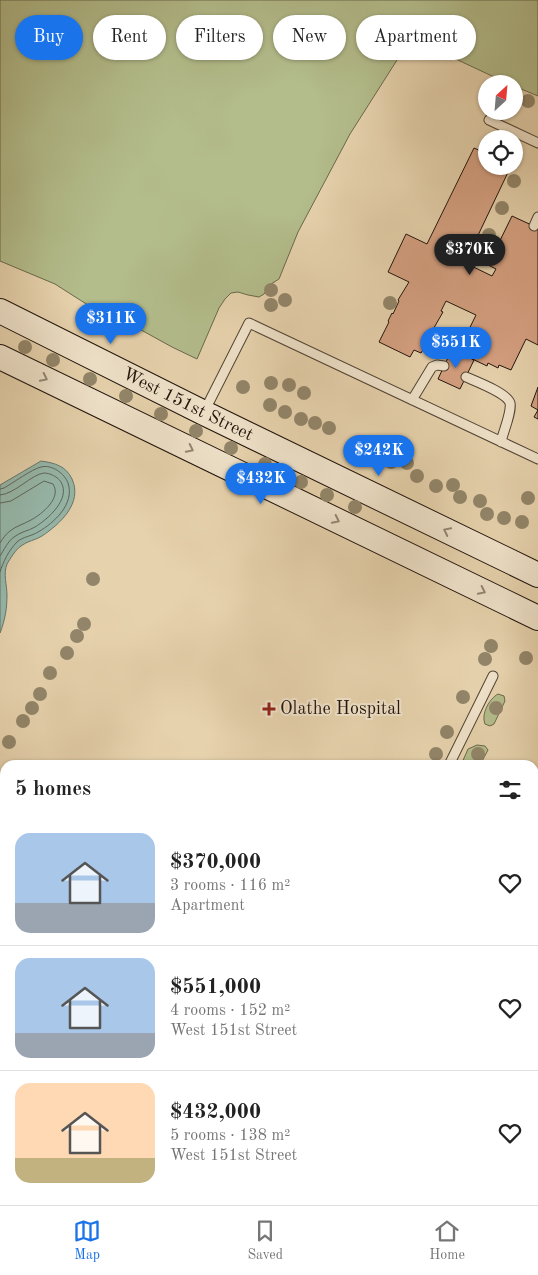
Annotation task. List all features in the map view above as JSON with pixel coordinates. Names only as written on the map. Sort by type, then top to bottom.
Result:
[{"type":"main road","name":"West 151st Street","points":[[0,311],[204,413],[538,575]]},
{"type":"main road","points":[[0,357],[538,618]]},
{"type":"lane","points":[[489,120],[538,143]]},
{"type":"lane","points":[[534,226],[538,217]]},
{"type":"lane","points":[[204,413],[249,323],[538,459]]},
{"type":"lane","points":[[412,400],[432,368],[437,365],[444,366]]},
{"type":"lane","points":[[466,377],[505,396],[510,402],[510,410],[500,442]]},
{"type":"lane","points":[[451,760],[493,676]]},
{"type":"green space","points":[[0,0],[538,0],[538,96],[523,90],[523,75],[490,75],[458,60],[476,60],[476,15],[356,15],[356,60],[397,60],[350,134],[298,232],[279,279],[271,284],[264,294],[259,297],[238,292],[231,293],[219,308],[197,359],[114,315],[111,317],[102,314],[55,284],[0,261]]},
{"type":"green space","points":[[498,694],[504,696],[505,701],[494,724],[490,726],[485,724],[485,711],[492,699]]},
{"type":"green space","points":[[477,745],[485,746],[488,750],[483,760],[463,760],[468,749]]},
{"type":"water","points":[[41,461],[55,464],[67,471],[75,488],[74,496],[68,512],[62,519],[42,536],[19,547],[7,564],[5,576],[7,605],[0,633],[0,485]]},
{"type":"building","points":[[474,148],[478,150],[478,175],[507,175],[471,250],[465,247],[459,260],[492,276],[496,269],[488,265],[512,216],[538,228],[538,345],[526,339],[511,370],[499,365],[498,368],[488,363],[487,366],[458,352],[476,315],[446,301],[441,311],[443,312],[431,333],[433,333],[421,353],[414,350],[410,357],[379,342],[398,300],[409,282],[388,272],[406,234],[427,244]]},
{"type":"building","points":[[452,349],[474,360],[460,389],[438,379]]},
{"type":"building","points":[[538,387],[538,410],[531,406]]},
{"type":"building","points":[[538,410],[538,419],[534,417]]},
{"type":"place","name":"Olathe Hospital","points":[[269,709]]}]
